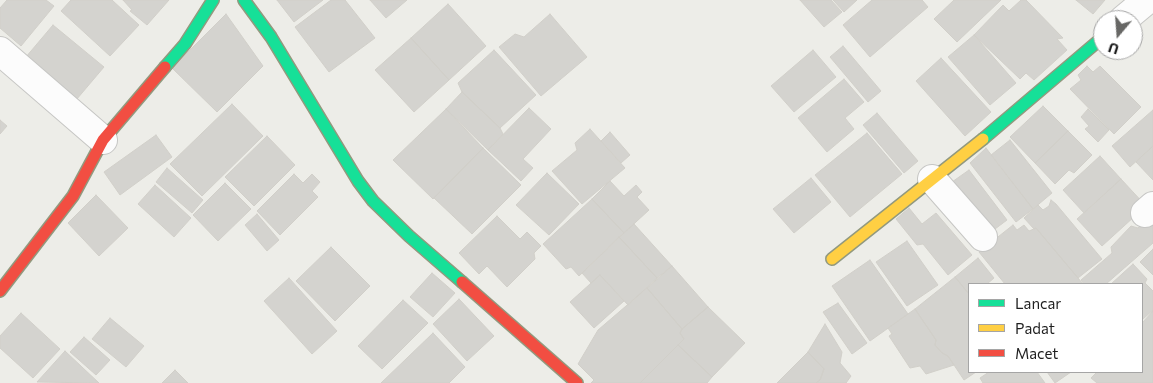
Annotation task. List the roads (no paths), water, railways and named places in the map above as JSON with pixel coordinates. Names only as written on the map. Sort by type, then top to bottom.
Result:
[{"type":"street","points":[[0,291],[73,196],[103,140],[184,44],[213,0]]},
{"type":"street","points":[[244,0],[271,37],[358,181],[373,200],[409,236],[577,383]]},
{"type":"street","points":[[1135,10],[1147,0]]},
{"type":"street","points":[[832,259],[1093,45]]},
{"type":"street","points":[[0,51],[103,140]]},
{"type":"street","points":[[932,179],[984,237]]}]
